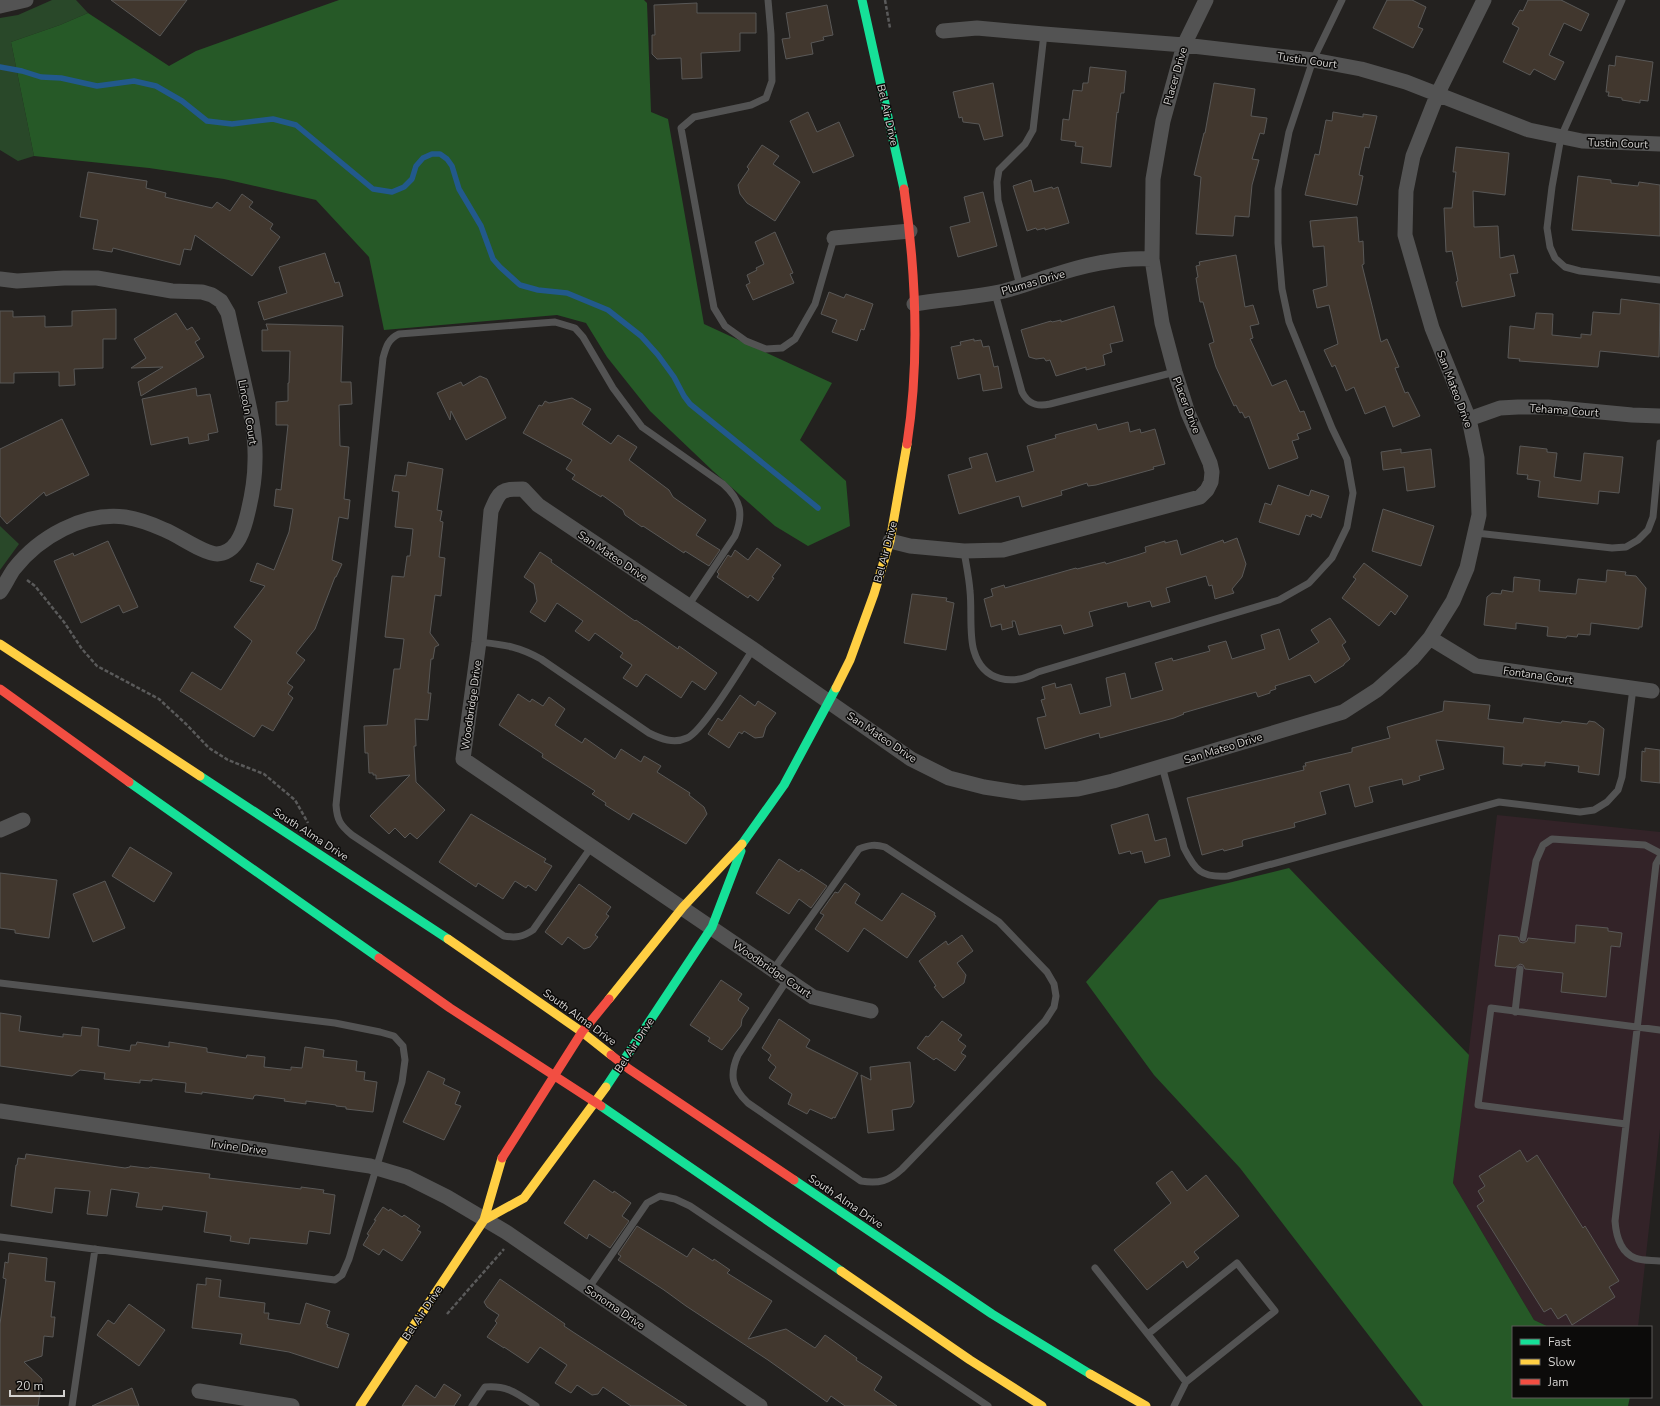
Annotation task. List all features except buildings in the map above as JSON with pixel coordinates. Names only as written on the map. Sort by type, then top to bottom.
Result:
[{"type":"main road","name":"Bel Air Drive","points":[[360,1406],[484,1220],[502,1156],[582,1032],[682,907],[745,841],[784,785],[829,703],[850,660],[874,594],[890,541],[910,425],[915,365],[914,304],[910,231],[904,188],[862,0]]},
{"type":"main road","name":"South Alma Drive","points":[[0,644],[478,959],[582,1032],[629,1069],[992,1314],[1146,1406]]},
{"type":"main road","points":[[0,689],[185,822],[432,996],[596,1103],[964,1356],[1042,1406]]},
{"type":"main road","name":"Bel Air Drive","points":[[484,1220],[524,1198],[596,1103],[712,927],[745,841]]},
{"type":"street","points":[[0,6],[26,0]]},
{"type":"street","name":"Placer Drive","points":[[890,541],[910,546],[964,551],[1003,550],[1200,497],[1211,482],[1212,472],[1210,463],[1188,413],[1174,372],[1162,323],[1152,259],[1153,179],[1163,121],[1184,45],[1206,0]]},
{"type":"street","name":"San Mateo Drive","points":[[506,489],[523,489],[538,505],[911,759],[949,778],[984,787],[1023,793],[1078,789],[1113,781],[1343,712],[1378,690],[1412,659],[1430,638],[1453,601],[1467,568],[1476,533],[1479,515],[1477,458],[1469,419],[1432,328],[1405,235],[1406,191],[1413,156],[1438,93],[1484,0]]},
{"type":"street","name":"Tustin Court","points":[[943,31],[977,28],[1184,45],[1313,60],[1361,69],[1406,82],[1438,93],[1486,114],[1529,130],[1582,141],[1660,144]]},
{"type":"street","points":[[834,238],[910,231]]},
{"type":"street","name":"Plumas Drive","points":[[914,304],[936,300],[969,298],[996,293],[1053,275],[1110,260],[1130,258],[1152,259]]},
{"type":"street","name":"Lincoln Court","points":[[0,279],[17,281],[64,278],[97,278],[118,283],[172,291],[202,292],[212,295],[221,301],[228,313],[253,428],[255,460],[254,482],[250,505],[242,534],[231,550],[216,554],[203,550],[166,530],[143,521],[124,517],[104,517],[67,526],[39,544],[14,569],[0,592]]},
{"type":"street","name":"Tehama Court","points":[[1469,419],[1500,408],[1518,407],[1548,408],[1632,416],[1660,416]]},
{"type":"street","name":"Woodbridge Drive","points":[[506,489],[498,496],[492,511],[479,642],[463,759],[682,907]]},
{"type":"street","name":"Fontana Court","points":[[1430,638],[1476,666],[1652,690]]},
{"type":"street","points":[[0,830],[23,820]]},
{"type":"street","name":"Woodbridge Court","points":[[682,907],[813,997],[871,1011]]},
{"type":"street","name":"Irvine Drive","points":[[0,1111],[377,1168],[407,1177],[468,1210]]},
{"type":"street","name":"Sonoma Drive","points":[[468,1210],[514,1238],[760,1406]]},
{"type":"street","points":[[199,1391],[292,1406]]},
{"type":"lane","points":[[768,0],[771,34],[772,81],[766,98],[751,105],[694,117],[680,128],[714,308],[725,326],[746,341],[766,349],[782,348],[795,339],[815,304],[834,238]]},
{"type":"lane","points":[[964,551],[970,591],[974,650],[979,663],[988,673],[1000,679],[1013,681],[1026,678],[1038,672],[1279,600],[1309,583],[1332,558],[1347,527],[1353,493],[1348,459],[1332,428],[1289,322],[1282,289],[1278,243],[1278,189],[1289,132],[1313,60],[1342,0]]},
{"type":"lane","points":[[1622,0],[1561,137],[1552,187],[1548,228],[1550,247],[1555,258],[1565,267],[1580,272],[1660,280]]},
{"type":"lane","points":[[1020,286],[998,200],[996,182],[999,170],[1026,144],[1033,130],[1044,34]]},
{"type":"lane","points":[[996,293],[1022,392],[1030,402],[1036,405],[1050,404],[1174,372]]},
{"type":"lane","points":[[592,846],[533,930],[524,936],[514,938],[504,936],[352,835],[344,829],[337,819],[336,799],[382,366],[386,345],[392,337],[399,334],[555,322],[575,328],[583,337],[624,404],[642,427],[724,484],[732,492],[738,502],[741,513],[740,525],[735,536],[688,606]]},
{"type":"lane","points":[[1476,533],[1612,548],[1626,547],[1638,540],[1648,530],[1653,517],[1660,443]]},
{"type":"lane","points":[[479,642],[516,647],[530,652],[649,733],[662,740],[673,741],[686,739],[695,733],[709,715],[752,650]]},
{"type":"lane","points":[[1162,766],[1184,848],[1189,857],[1197,870],[1207,876],[1228,876],[1499,802],[1580,812],[1594,810],[1607,802],[1618,790],[1622,778],[1633,688]]},
{"type":"lane","points":[[1523,938],[1536,861],[1543,845],[1552,839],[1645,845],[1660,853]]},
{"type":"lane","points":[[773,970],[859,849],[869,845],[877,845],[885,847],[999,922],[1047,972],[1054,984],[1056,996],[1054,1007],[1044,1021],[902,1169],[894,1177],[884,1182],[872,1183],[861,1181],[748,1103],[734,1086],[732,1076],[733,1065],[738,1055],[787,980]]},
{"type":"lane","points":[[1660,857],[1656,864],[1615,1221],[1616,1235],[1627,1252],[1636,1258],[1660,1261]]},
{"type":"lane","points":[[1516,1012],[1520,969]]},
{"type":"lane","points":[[0,983],[335,1023],[394,1036],[403,1046],[405,1060],[402,1082],[349,1259],[342,1275],[335,1280],[0,1237]]},
{"type":"lane","points":[[1626,1124],[1478,1105],[1491,1008],[1660,1030]]},
{"type":"lane","points":[[588,1288],[647,1203],[660,1196],[675,1199],[690,1206],[988,1406]]},
{"type":"lane","points":[[72,1406],[95,1249]]},
{"type":"lane","points":[[1148,1334],[1236,1263],[1275,1311],[1186,1382],[1174,1406]]},
{"type":"lane","points":[[1095,1268],[1186,1382]]},
{"type":"lane","points":[[472,1406],[485,1387],[496,1386],[513,1391],[536,1406]]},
{"type":"path","points":[[885,0],[891,33]]},
{"type":"path","points":[[14,569],[35,586],[97,666],[160,699],[209,748],[228,760],[264,774],[295,800],[311,827]]},
{"type":"path","points":[[443,1318],[514,1238]]},
{"type":"shaded area","points":[[1497,815],[1660,832],[1660,1129],[1638,1326],[1547,1326],[1534,1320],[1453,1183]]},
{"type":"green space","points":[[52,0],[76,0],[88,13],[60,25],[11,42],[34,156],[18,161],[0,150],[0,18],[18,15]]},
{"type":"green space","points":[[339,0],[644,0],[647,3],[651,112],[668,119],[704,324],[832,383],[800,440],[846,481],[850,526],[808,546],[775,526],[713,471],[650,411],[607,357],[586,323],[557,315],[384,330],[369,257],[316,200],[224,179],[149,168],[34,156],[11,42],[60,25],[88,13],[169,66],[196,51]]},
{"type":"green space","points":[[0,526],[19,544],[0,570]]},
{"type":"green space","points":[[1289,868],[1469,1055],[1453,1183],[1534,1320],[1547,1326],[1512,1326],[1512,1398],[1630,1398],[1628,1406],[1423,1406],[1240,1168],[1154,1075],[1086,982],[1159,900]]},
{"type":"waterway","points":[[0,67],[22,71],[41,77],[61,78],[97,86],[134,81],[156,86],[182,101],[207,121],[232,124],[273,119],[296,125],[373,189],[392,192],[404,187],[412,179],[416,166],[423,158],[432,154],[440,154],[447,159],[452,166],[459,189],[481,226],[493,259],[500,267],[520,285],[538,290],[567,293],[608,310],[641,336],[658,355],[674,377],[690,404],[818,508]]},
{"type":"traffic: fast","points":[[862,0],[904,189]]},
{"type":"traffic: fast","points":[[742,844],[784,785],[836,688]]},
{"type":"traffic: fast","points":[[200,776],[448,939]]},
{"type":"traffic: fast","points":[[129,782],[379,958]]},
{"type":"traffic: fast","points":[[606,1087],[712,927],[741,851]]},
{"type":"traffic: fast","points":[[601,1106],[841,1271]]},
{"type":"traffic: fast","points":[[794,1180],[992,1314],[1090,1374]]},
{"type":"traffic: slow","points":[[836,688],[850,660],[874,594],[890,541],[907,444]]},
{"type":"traffic: slow","points":[[0,644],[200,776]]},
{"type":"traffic: slow","points":[[609,999],[683,907],[742,844]]},
{"type":"traffic: slow","points":[[448,939],[582,1032],[611,1055]]},
{"type":"traffic: slow","points":[[484,1220],[524,1198],[606,1087]]},
{"type":"traffic: slow","points":[[360,1406],[484,1220],[502,1158]]},
{"type":"traffic: slow","points":[[841,1271],[970,1360],[1042,1406]]},
{"type":"traffic: slow","points":[[1090,1374],[1146,1406]]},
{"type":"traffic: jam","points":[[904,189],[914,284],[915,316],[914,381],[907,444]]},
{"type":"traffic: jam","points":[[0,689],[129,782]]},
{"type":"traffic: jam","points":[[379,958],[450,1008],[601,1106]]},
{"type":"traffic: jam","points":[[502,1158],[582,1032],[609,999]]},
{"type":"traffic: jam","points":[[611,1055],[629,1069],[794,1180]]}]
